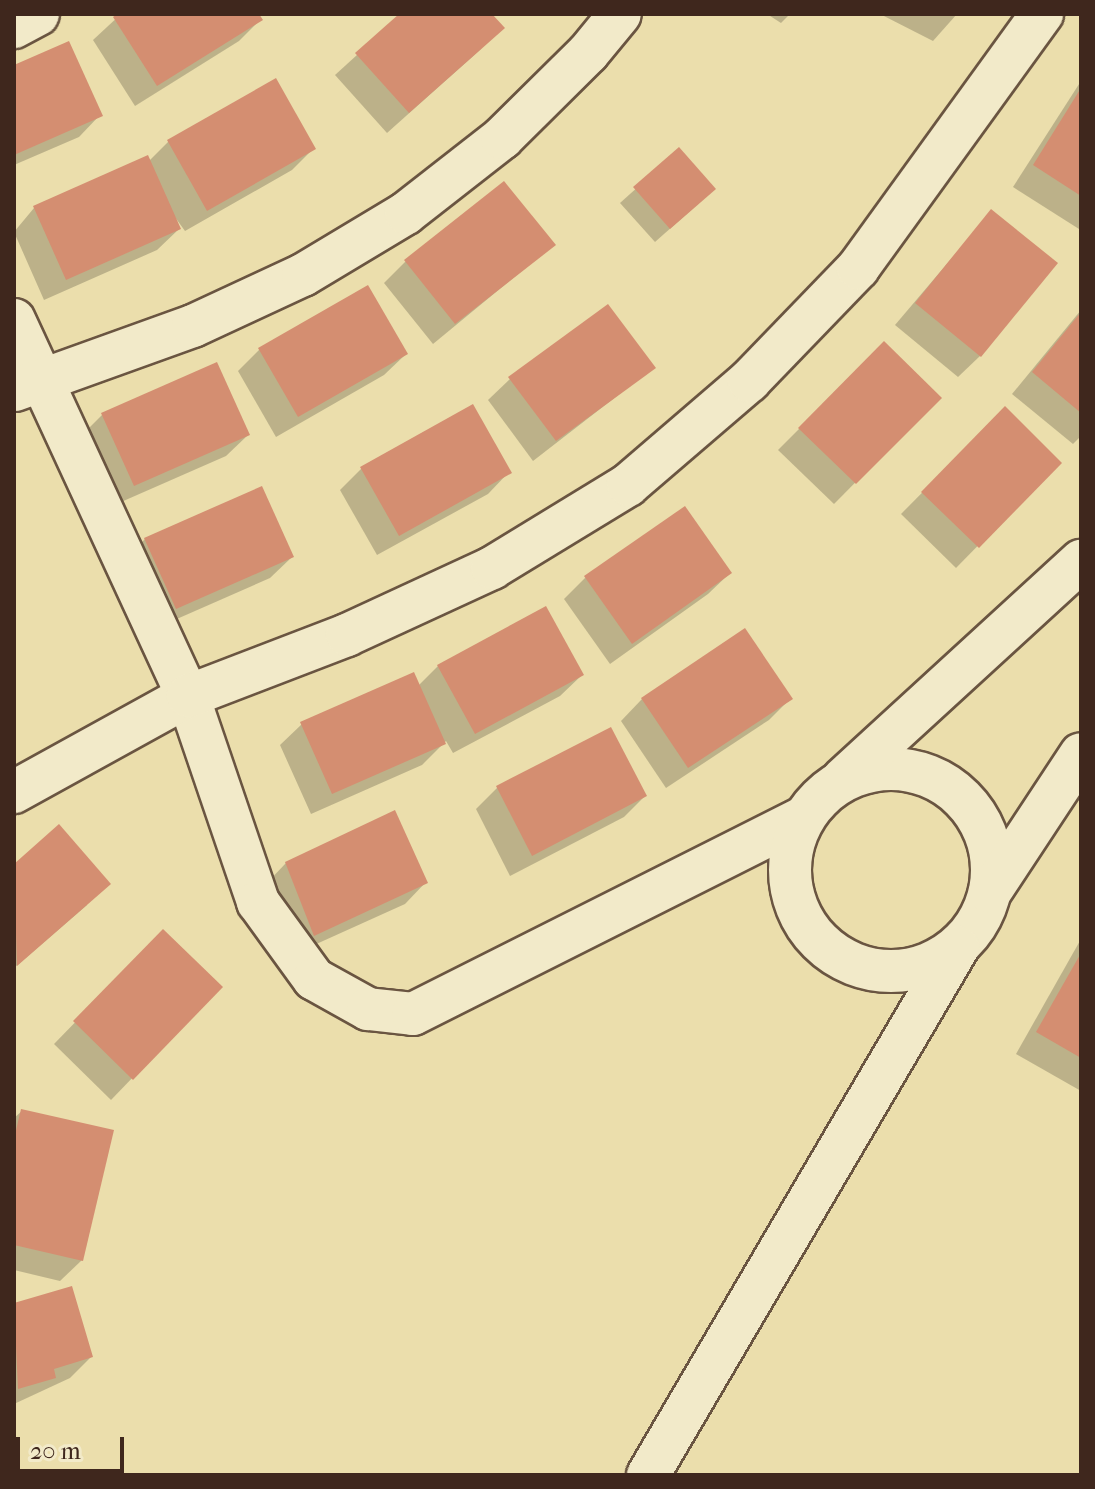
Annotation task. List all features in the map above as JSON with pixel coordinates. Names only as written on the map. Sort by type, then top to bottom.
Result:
[{"type":"street","points":[[14,27],[38,14]]},
{"type":"street","points":[[26,384],[193,326],[303,275],[406,213],[502,138],[588,53],[620,14]]},
{"type":"street","points":[[14,792],[188,696],[347,635],[492,568],[628,485],[749,381],[858,268],[1042,14]]},
{"type":"street","points":[[14,320],[26,384],[188,696],[258,902],[314,979],[368,1009],[413,1014],[803,818],[1081,561]]},
{"type":"street","points":[[648,1475],[958,947],[979,922],[990,892],[1081,754]]},
{"type":"street","points":[[837,784],[868,771],[902,769],[935,778],[963,798],[983,826],[992,858],[990,892]]},
{"type":"street","points":[[803,818],[792,848],[789,879],[798,910],[814,937],[839,957],[868,969],[900,972],[931,964],[958,947]]},
{"type":"building","points":[[117,14],[259,14],[263,20],[157,86],[113,17]]},
{"type":"building","points":[[399,14],[492,14],[505,28],[409,113],[355,53]]},
{"type":"building","points":[[69,41],[103,116],[14,155],[14,65]]},
{"type":"building","points":[[276,78],[316,149],[207,211],[167,140]]},
{"type":"building","points":[[1081,88],[1081,196],[1033,165]]},
{"type":"building","points":[[679,147],[716,189],[670,229],[633,187]]},
{"type":"building","points":[[148,155],[181,229],[66,280],[33,206]]},
{"type":"building","points":[[504,181],[556,245],[455,324],[404,260]]},
{"type":"building","points":[[991,209],[1058,263],[981,357],[915,303]]},
{"type":"building","points":[[368,285],[408,354],[298,417],[258,348]]},
{"type":"building","points":[[608,304],[656,368],[556,441],[508,377]]},
{"type":"building","points":[[1081,312],[1081,413],[1032,372]]},
{"type":"building","points":[[884,341],[942,398],[856,484],[798,428]]},
{"type":"building","points":[[217,362],[250,435],[134,486],[101,413]]},
{"type":"building","points":[[473,404],[512,473],[399,536],[360,467]]},
{"type":"building","points":[[1005,406],[1062,463],[979,548],[921,492]]},
{"type":"building","points":[[262,486],[294,557],[176,609],[144,538]]},
{"type":"building","points":[[685,506],[732,573],[632,644],[584,576]]},
{"type":"building","points":[[546,606],[584,675],[475,734],[437,665]]},
{"type":"building","points":[[745,628],[793,699],[688,768],[641,698]]},
{"type":"building","points":[[414,672],[446,744],[332,794],[300,722]]},
{"type":"building","points":[[611,727],[647,796],[532,856],[496,786]]},
{"type":"building","points":[[395,810],[428,883],[314,936],[285,862]]},
{"type":"building","points":[[59,824],[111,884],[17,966],[14,864]]},
{"type":"building","points":[[163,929],[223,987],[133,1080],[73,1021]]},
{"type":"building","points":[[1081,953],[1081,1058],[1036,1032]]},
{"type":"building","points":[[21,1109],[114,1130],[83,1261],[14,1245],[14,1139]]},
{"type":"building","points":[[72,1286],[93,1357],[54,1369],[56,1378],[18,1389],[14,1303]]}]
